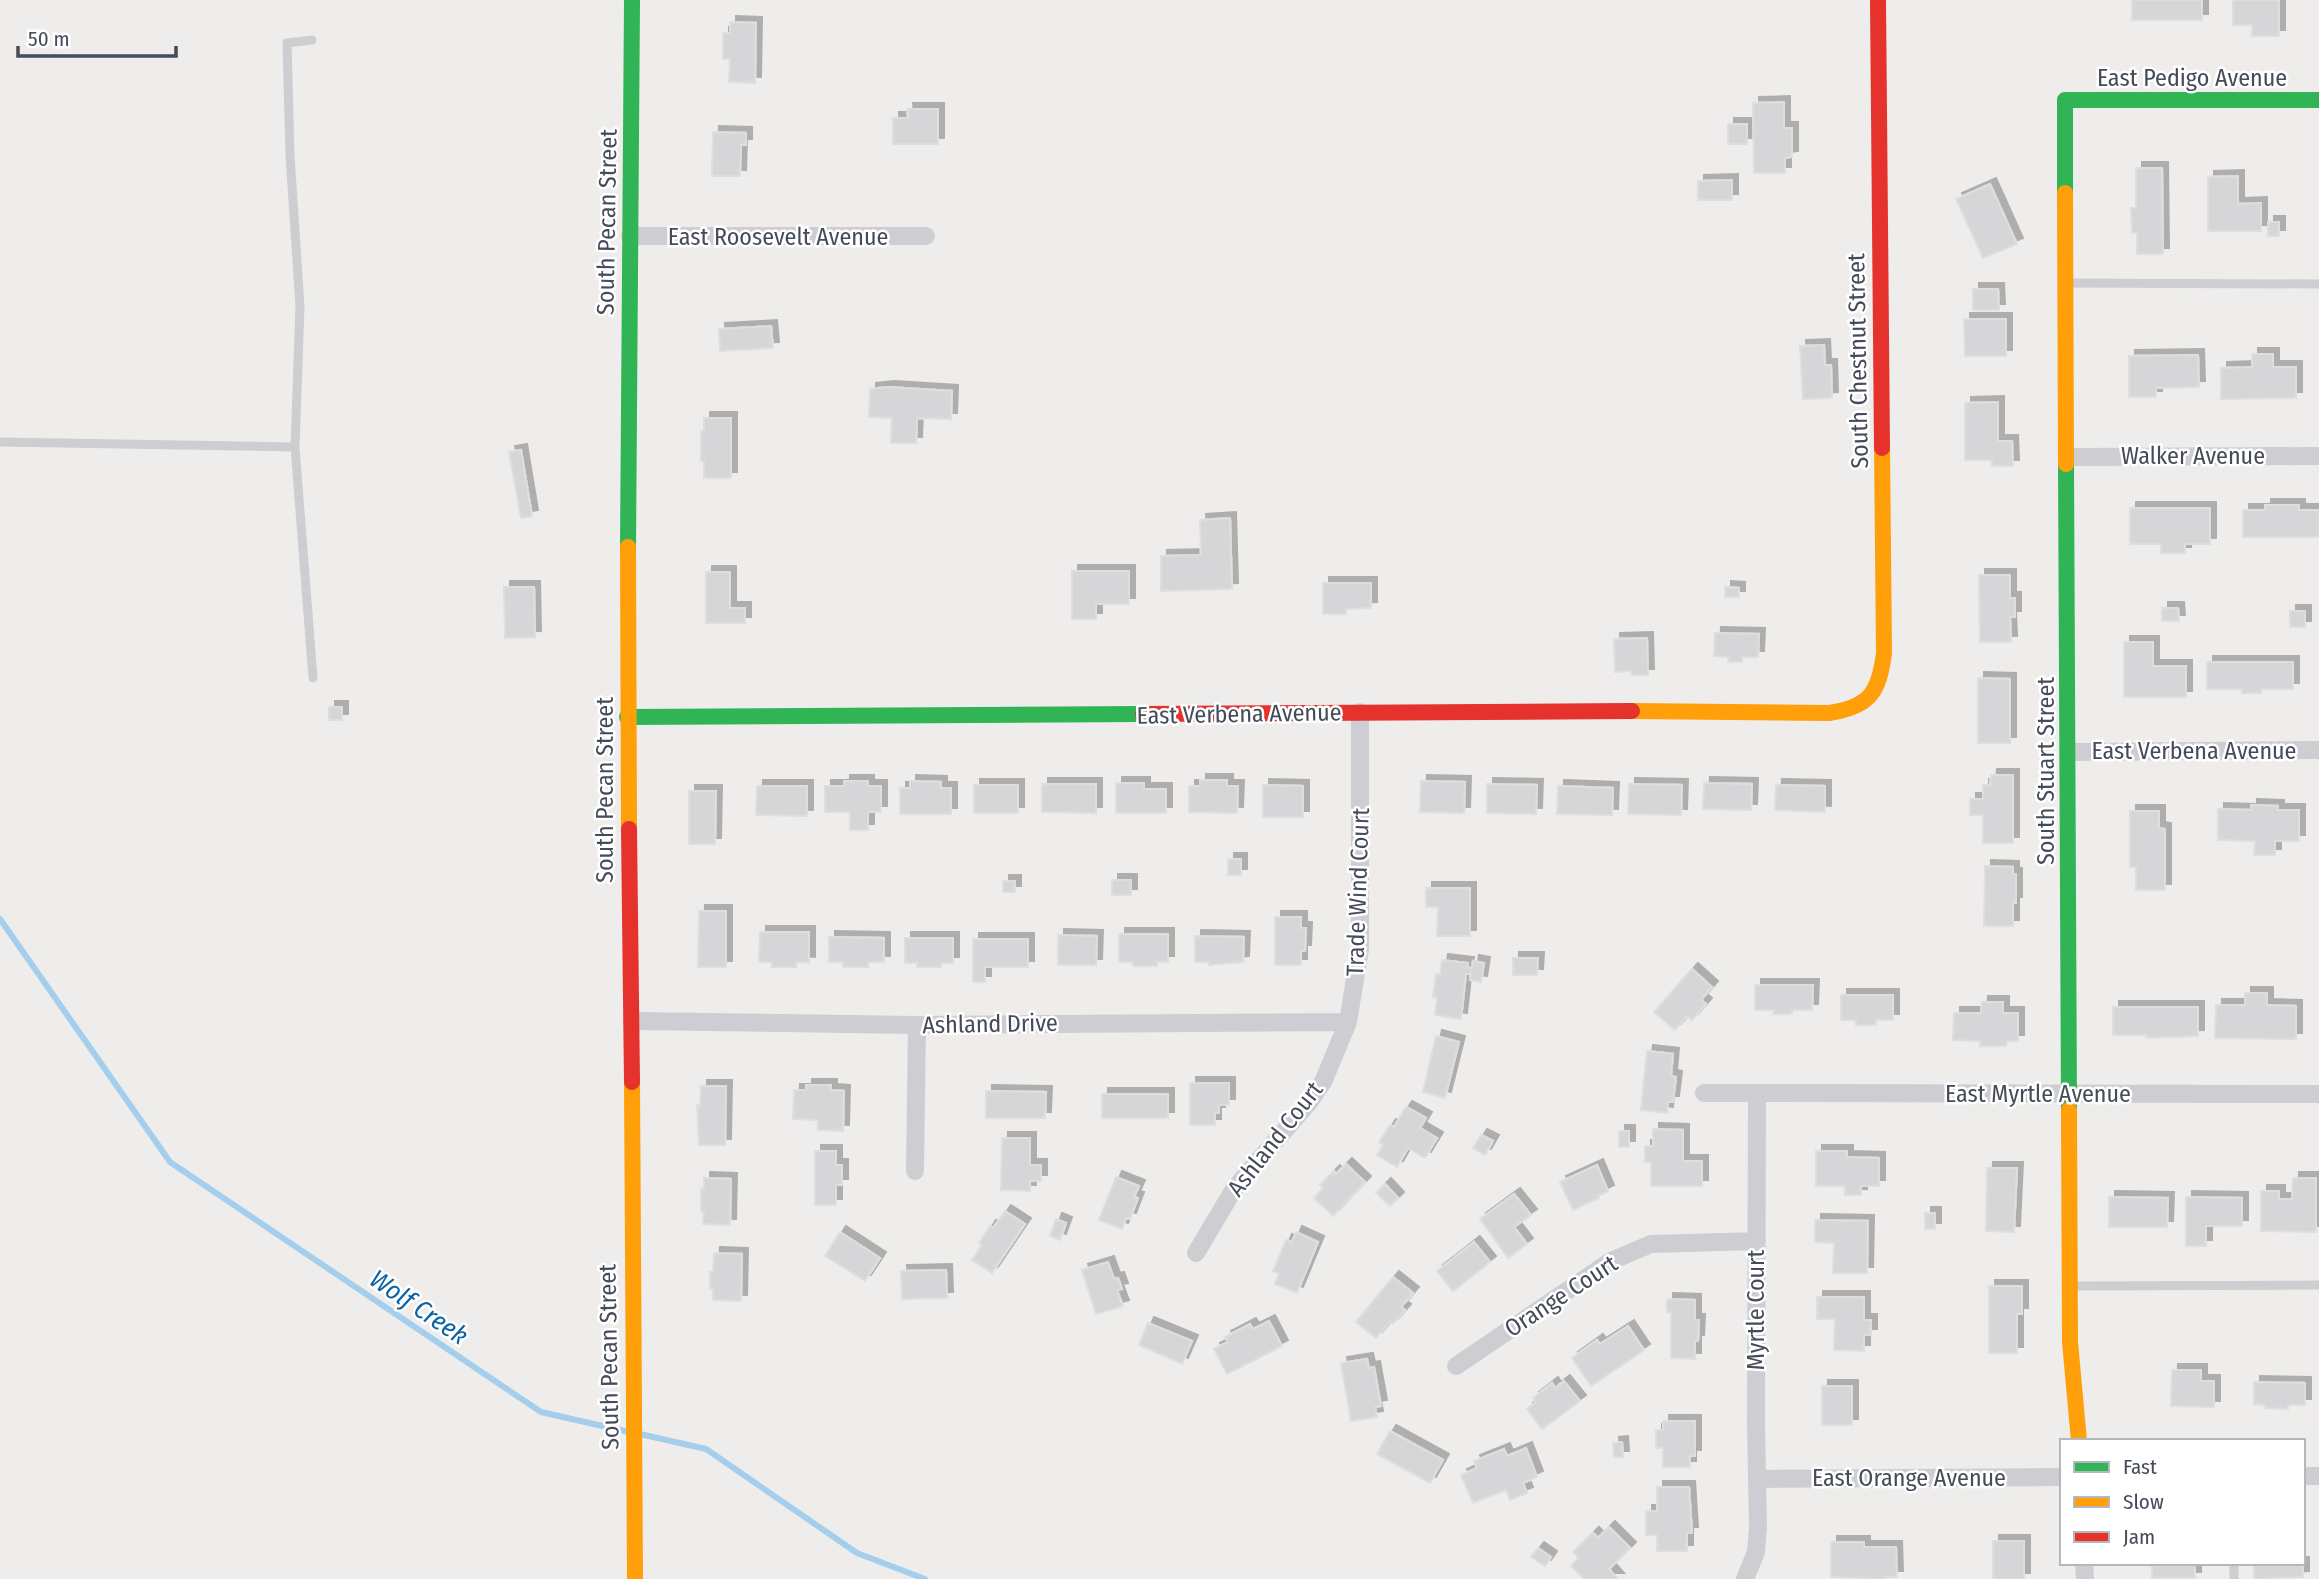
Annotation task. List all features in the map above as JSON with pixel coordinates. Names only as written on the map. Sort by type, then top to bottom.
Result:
[{"type":"street","name":"South Pecan Street","points":[[632,0],[627,717],[632,1021],[635,1579]]},
{"type":"street","name":"South Chestnut Street","points":[[1851,710],[1871,695],[1881,676],[1884,653],[1878,0]]},
{"type":"street","name":"East Pedigo Avenue","points":[[2065,100],[2319,100]]},
{"type":"street","name":"South Stuart Street","points":[[2065,100],[2070,1342],[2079,1439]]},
{"type":"street","name":"East Roosevelt Avenue","points":[[630,236],[926,236]]},
{"type":"street","name":"Walker Avenue","points":[[2067,457],[2319,456]]},
{"type":"street","name":"East Verbena Avenue","points":[[627,717],[1290,715],[1360,712],[1714,710],[1829,713],[1851,710]]},
{"type":"street","name":"Trade Wind Court","points":[[1348,1022],[1360,949],[1360,712]]},
{"type":"street","name":"East Verbena Avenue","points":[[2069,752],[2319,750]]},
{"type":"street","name":"Ashland Drive","points":[[632,1021],[917,1025],[1348,1022]]},
{"type":"street","name":"Ashland Court","points":[[1196,1253],[1234,1189],[1310,1101],[1323,1082],[1348,1022]]},
{"type":"street","points":[[915,1171],[917,1025]]},
{"type":"street","points":[[1704,1093],[1757,1093]]},
{"type":"street","name":"East Myrtle Avenue","points":[[1757,1093],[2319,1094]]},
{"type":"street","name":"Myrtle Court","points":[[1745,1579],[1756,1552],[1758,1527],[1757,1093]]},
{"type":"street","name":"Orange Court","points":[[1456,1366],[1611,1261],[1651,1244],[1757,1241]]},
{"type":"street","name":"East Orange Avenue","points":[[1757,1479],[2060,1477]]},
{"type":"lane","points":[[312,40],[287,43],[290,155],[300,307],[295,447],[313,678]]},
{"type":"lane","points":[[2065,283],[2319,284]]},
{"type":"lane","points":[[0,442],[295,447]]},
{"type":"lane","points":[[2070,1286],[2319,1285]]},
{"type":"building","points":[[2132,0],[2202,0],[2202,20],[2132,20]]},
{"type":"building","points":[[2233,0],[2279,0],[2279,36],[2252,36],[2252,25],[2233,25]]},
{"type":"building","points":[[730,22],[756,23],[755,83],[729,82],[730,59],[723,59],[723,33],[730,33]]},
{"type":"building","points":[[1784,102],[1784,128],[1792,128],[1792,157],[1785,158],[1785,173],[1754,173],[1753,103]]},
{"type":"building","points":[[907,109],[938,109],[938,144],[893,144],[893,118],[908,118]]},
{"type":"building","points":[[1728,124],[1747,124],[1747,144],[1728,144]]},
{"type":"building","points":[[713,132],[746,133],[746,145],[741,145],[740,176],[712,176]]},
{"type":"building","points":[[2136,168],[2162,168],[2163,254],[2137,254],[2137,233],[2132,233],[2131,208],[2136,208]]},
{"type":"building","points":[[2238,176],[2238,204],[2261,203],[2261,231],[2208,231],[2208,177]]},
{"type":"building","points":[[1732,180],[1732,200],[1698,200],[1698,181]]},
{"type":"building","points":[[1990,184],[2017,244],[1983,258],[1956,199]]},
{"type":"building","points":[[2268,222],[2279,222],[2279,236],[2268,236]]},
{"type":"building","points":[[1973,289],[1998,289],[1999,310],[1973,310]]},
{"type":"building","points":[[1964,319],[2006,319],[2006,356],[1965,356]]},
{"type":"building","points":[[771,326],[773,348],[720,351],[719,329]]},
{"type":"building","points":[[1824,345],[1825,365],[1831,365],[1832,398],[1803,399],[1800,346]]},
{"type":"building","points":[[2252,354],[2273,354],[2273,367],[2296,367],[2296,398],[2221,399],[2221,368],[2252,367]]},
{"type":"building","points":[[2198,355],[2199,387],[2156,388],[2156,397],[2129,397],[2129,356]]},
{"type":"building","points":[[888,387],[952,391],[951,419],[917,418],[916,443],[891,443],[892,418],[869,417],[870,389]]},
{"type":"building","points":[[1998,402],[1998,441],[2012,441],[2013,466],[1992,466],[1992,460],[1965,460],[1965,403]]},
{"type":"building","points":[[704,418],[731,418],[731,478],[704,478],[701,431],[704,431]]},
{"type":"building","points":[[521,450],[532,516],[521,518],[509,452]]},
{"type":"building","points":[[2265,505],[2299,505],[2299,510],[2319,510],[2319,537],[2243,537],[2243,510],[2265,510]]},
{"type":"building","points":[[2130,508],[2210,508],[2210,544],[2185,544],[2185,553],[2161,553],[2161,544],[2130,544]]},
{"type":"building","points":[[1230,518],[1232,589],[1161,591],[1161,556],[1201,555],[1200,520]]},
{"type":"building","points":[[1072,571],[1129,571],[1129,604],[1096,604],[1096,619],[1072,619]]},
{"type":"building","points":[[706,572],[730,572],[730,608],[745,608],[745,623],[706,623]]},
{"type":"building","points":[[1979,575],[2010,575],[2010,598],[2015,598],[2015,617],[2010,617],[2011,642],[1980,642]]},
{"type":"building","points":[[1323,583],[1371,583],[1371,608],[1346,609],[1346,614],[1323,614]]},
{"type":"building","points":[[504,587],[534,587],[535,637],[505,638]]},
{"type":"building","points":[[1725,587],[1739,588],[1739,597],[1725,597]]},
{"type":"building","points":[[2162,608],[2178,608],[2179,621],[2162,621]]},
{"type":"building","points":[[2290,611],[2305,611],[2305,627],[2290,627]]},
{"type":"building","points":[[1715,633],[1759,634],[1758,657],[1742,657],[1742,662],[1728,662],[1729,657],[1714,656]]},
{"type":"building","points":[[1647,638],[1648,675],[1632,675],[1631,671],[1615,672],[1614,639]]},
{"type":"building","points":[[2124,642],[2153,642],[2153,666],[2186,666],[2186,697],[2124,697]]},
{"type":"building","points":[[2207,662],[2293,662],[2293,689],[2261,689],[2261,693],[2242,693],[2242,689],[2207,689]]},
{"type":"building","points":[[1978,678],[2010,679],[2010,743],[1978,743]]},
{"type":"building","points":[[329,707],[342,707],[342,720],[329,720]]},
{"type":"building","points":[[1991,775],[2013,775],[2013,843],[1983,843],[1983,815],[1970,815],[1970,799],[1983,799],[1983,785],[1990,785]]},
{"type":"building","points":[[1200,780],[1227,780],[1227,786],[1238,786],[1237,813],[1189,812],[1189,786],[1200,786]]},
{"type":"building","points":[[844,781],[868,781],[868,786],[881,786],[881,812],[868,812],[868,830],[850,830],[850,812],[825,812],[825,786],[844,786]]},
{"type":"building","points":[[910,781],[941,782],[941,788],[951,788],[951,814],[900,814],[900,788],[910,788]]},
{"type":"building","points":[[1421,781],[1465,782],[1464,813],[1420,812]]},
{"type":"building","points":[[1116,783],[1144,783],[1144,789],[1166,789],[1166,813],[1116,813]]},
{"type":"building","points":[[1704,783],[1752,784],[1751,810],[1703,809]]},
{"type":"building","points":[[1042,784],[1096,784],[1096,813],[1042,812]]},
{"type":"building","points":[[1487,784],[1537,785],[1536,814],[1487,813]]},
{"type":"building","points":[[1629,784],[1682,785],[1681,815],[1628,814]]},
{"type":"building","points":[[974,785],[1018,785],[1018,813],[974,813]]},
{"type":"building","points":[[1263,785],[1303,786],[1303,817],[1263,817]]},
{"type":"building","points":[[1776,785],[1825,786],[1825,812],[1775,810]]},
{"type":"building","points":[[757,786],[807,786],[807,816],[756,815]]},
{"type":"building","points":[[1558,786],[1613,788],[1612,815],[1557,814]]},
{"type":"building","points":[[689,791],[716,791],[715,844],[689,844]]},
{"type":"building","points":[[2251,805],[2278,806],[2278,810],[2299,810],[2299,841],[2275,841],[2275,855],[2254,855],[2255,841],[2218,840],[2218,809],[2251,810]]},
{"type":"building","points":[[2130,811],[2159,811],[2159,828],[2165,829],[2165,890],[2136,890],[2136,867],[2130,867]]},
{"type":"building","points":[[1228,859],[1241,859],[1241,875],[1228,875]]},
{"type":"building","points":[[1985,866],[2013,867],[2013,874],[2016,874],[2016,903],[2013,903],[2013,926],[1984,926]]},
{"type":"building","points":[[1112,880],[1131,880],[1131,895],[1112,895]]},
{"type":"building","points":[[1003,881],[1015,881],[1015,892],[1003,892]]},
{"type":"building","points":[[1426,888],[1470,888],[1470,936],[1437,936],[1438,907],[1426,907]]},
{"type":"building","points":[[699,911],[726,911],[726,967],[698,967]]},
{"type":"building","points":[[1275,917],[1301,917],[1301,928],[1306,928],[1301,965],[1275,965]]},
{"type":"building","points":[[760,932],[809,932],[809,963],[796,962],[796,967],[772,967],[772,962],[759,962]]},
{"type":"building","points":[[1119,934],[1168,934],[1168,962],[1157,962],[1157,966],[1133,966],[1133,962],[1119,962]]},
{"type":"building","points":[[1058,935],[1097,936],[1096,965],[1058,965]]},
{"type":"building","points":[[1195,936],[1244,937],[1243,962],[1209,965],[1209,962],[1195,962]]},
{"type":"building","points":[[829,937],[884,938],[884,962],[868,962],[868,967],[843,967],[843,962],[829,962]]},
{"type":"building","points":[[905,938],[953,938],[953,963],[941,963],[941,967],[917,967],[917,963],[905,963]]},
{"type":"building","points":[[973,939],[1028,939],[1028,967],[985,967],[985,982],[973,982]]},
{"type":"building","points":[[1513,958],[1538,958],[1537,975],[1513,975]]},
{"type":"building","points":[[1442,960],[1468,963],[1467,967],[1472,968],[1473,961],[1484,963],[1481,982],[1470,980],[1471,974],[1466,974],[1461,1019],[1435,1015],[1437,997],[1433,997],[1436,974],[1440,975]]},
{"type":"building","points":[[1692,969],[1712,987],[1701,1000],[1706,1004],[1692,1020],[1687,1016],[1675,1030],[1654,1012]]},
{"type":"building","points":[[1755,985],[1813,985],[1812,1010],[1773,1014],[1774,1010],[1755,1010]]},
{"type":"building","points":[[2245,993],[2267,993],[2267,1005],[2296,1006],[2296,1039],[2215,1038],[2216,1005],[2245,1005]]},
{"type":"building","points":[[1841,995],[1893,995],[1893,1020],[1876,1020],[1876,1025],[1856,1025],[1856,1020],[1841,1020]]},
{"type":"building","points":[[1982,1002],[2003,1002],[2003,1013],[2018,1013],[2018,1041],[2007,1041],[2006,1046],[1980,1046],[1980,1041],[1953,1040],[1954,1013],[1981,1013]]},
{"type":"building","points":[[2113,1007],[2198,1007],[2198,1036],[2146,1038],[2146,1035],[2113,1035]]},
{"type":"building","points":[[1436,1036],[1459,1042],[1445,1098],[1423,1092]]},
{"type":"building","points":[[1647,1051],[1673,1054],[1671,1076],[1676,1077],[1673,1102],[1668,1102],[1667,1113],[1641,1110]]},
{"type":"building","points":[[1190,1083],[1229,1083],[1229,1105],[1219,1105],[1219,1113],[1215,1113],[1215,1125],[1190,1125]]},
{"type":"building","points":[[806,1085],[831,1085],[831,1090],[844,1091],[843,1131],[818,1130],[818,1120],[793,1119],[794,1090],[806,1090]]},
{"type":"building","points":[[701,1086],[726,1086],[725,1145],[699,1145],[697,1105],[700,1106]]},
{"type":"building","points":[[986,1091],[1046,1092],[1045,1118],[986,1118]]},
{"type":"building","points":[[1102,1094],[1168,1094],[1168,1118],[1102,1118]]},
{"type":"building","points":[[1406,1107],[1426,1118],[1420,1128],[1437,1138],[1425,1158],[1408,1148],[1397,1167],[1377,1155],[1383,1145],[1379,1142],[1390,1125],[1394,1127]]},
{"type":"building","points":[[1653,1129],[1683,1130],[1683,1161],[1702,1161],[1702,1186],[1651,1186],[1651,1162],[1645,1162],[1645,1146],[1653,1146]]},
{"type":"building","points":[[1619,1131],[1629,1131],[1629,1147],[1619,1147]]},
{"type":"building","points":[[1481,1135],[1493,1141],[1485,1155],[1473,1148]]},
{"type":"building","points":[[1002,1138],[1030,1138],[1030,1165],[1041,1165],[1041,1181],[1030,1181],[1030,1191],[1001,1190]]},
{"type":"building","points":[[815,1151],[836,1151],[836,1165],[842,1165],[842,1185],[836,1185],[836,1205],[815,1205]]},
{"type":"building","points":[[1816,1151],[1847,1151],[1847,1157],[1879,1158],[1879,1186],[1861,1186],[1861,1195],[1845,1195],[1845,1186],[1816,1186]]},
{"type":"building","points":[[1346,1164],[1365,1182],[1333,1216],[1314,1198],[1323,1188],[1320,1185]]},
{"type":"building","points":[[1597,1165],[1608,1191],[1573,1210],[1560,1182]]},
{"type":"building","points":[[1987,1168],[2017,1168],[2014,1232],[1986,1231]]},
{"type":"building","points":[[1116,1177],[1139,1186],[1134,1197],[1138,1198],[1130,1219],[1126,1218],[1122,1229],[1099,1220]]},
{"type":"building","points":[[704,1178],[731,1179],[730,1225],[703,1224],[701,1189],[704,1189]]},
{"type":"building","points":[[2293,1178],[2316,1178],[2316,1232],[2261,1231],[2261,1191],[2279,1191],[2279,1199],[2292,1199]]},
{"type":"building","points":[[1385,1184],[1398,1198],[1390,1206],[1376,1193]]},
{"type":"building","points":[[1514,1194],[1531,1215],[1514,1227],[1527,1244],[1508,1258],[1480,1219]]},
{"type":"building","points":[[2109,1197],[2168,1198],[2167,1227],[2109,1227]]},
{"type":"building","points":[[2186,1197],[2242,1198],[2242,1226],[2206,1226],[2206,1246],[2186,1246]]},
{"type":"building","points":[[1005,1211],[1025,1224],[992,1273],[972,1260],[990,1226],[993,1228]]},
{"type":"building","points":[[1925,1213],[1935,1213],[1935,1229],[1925,1229]]},
{"type":"building","points":[[1056,1219],[1066,1223],[1060,1240],[1050,1236]]},
{"type":"building","points":[[1815,1220],[1868,1221],[1867,1273],[1833,1273],[1834,1243],[1815,1242]]},
{"type":"building","points":[[840,1232],[880,1258],[865,1281],[825,1256]]},
{"type":"building","points":[[1296,1232],[1318,1242],[1297,1293],[1275,1284],[1279,1274],[1273,1271],[1286,1240],[1292,1242]]},
{"type":"building","points":[[1474,1242],[1490,1262],[1453,1291],[1437,1271]]},
{"type":"building","points":[[714,1253],[742,1254],[741,1301],[713,1300],[710,1272],[713,1272]]},
{"type":"building","points":[[1108,1262],[1114,1279],[1118,1278],[1122,1289],[1117,1290],[1123,1306],[1096,1314],[1082,1270]]},
{"type":"building","points":[[946,1270],[947,1298],[902,1299],[901,1271]]},
{"type":"building","points":[[1393,1277],[1413,1293],[1401,1307],[1405,1310],[1393,1324],[1390,1321],[1376,1338],[1356,1322]]},
{"type":"building","points":[[1989,1286],[2022,1286],[2022,1314],[2017,1314],[2017,1353],[1989,1353]]},
{"type":"building","points":[[1817,1297],[1864,1297],[1864,1320],[1871,1320],[1871,1335],[1864,1335],[1864,1351],[1834,1350],[1835,1319],[1817,1319]]},
{"type":"building","points":[[1667,1299],[1695,1300],[1695,1320],[1699,1320],[1695,1359],[1671,1358],[1671,1312],[1667,1312]]},
{"type":"building","points":[[1269,1321],[1282,1346],[1227,1374],[1214,1349],[1228,1342],[1225,1337],[1250,1324],[1253,1329]]},
{"type":"building","points":[[1148,1323],[1192,1341],[1182,1364],[1139,1345]]},
{"type":"building","points":[[1628,1326],[1644,1350],[1591,1386],[1572,1358],[1597,1340],[1600,1344]]},
{"type":"building","points":[[1367,1359],[1369,1368],[1374,1367],[1381,1406],[1375,1407],[1377,1417],[1351,1421],[1341,1363]]},
{"type":"building","points":[[2172,1370],[2201,1370],[2201,1381],[2214,1381],[2214,1407],[2171,1406]]},
{"type":"building","points":[[1564,1381],[1580,1401],[1542,1429],[1527,1409],[1536,1402],[1533,1398],[1552,1383],[1555,1388]]},
{"type":"building","points":[[2254,1382],[2305,1383],[2305,1405],[2288,1405],[2288,1409],[2265,1408],[2265,1405],[2254,1404]]},
{"type":"building","points":[[1822,1386],[1852,1386],[1852,1425],[1822,1425]]},
{"type":"building","points":[[1663,1421],[1695,1421],[1695,1456],[1690,1456],[1690,1467],[1663,1467],[1663,1448],[1656,1448],[1656,1430],[1663,1430]]},
{"type":"building","points":[[1390,1431],[1443,1460],[1430,1483],[1377,1454]]},
{"type":"building","points":[[1622,1442],[1623,1457],[1614,1457],[1613,1443]]},
{"type":"building","points":[[1526,1448],[1537,1477],[1523,1483],[1527,1493],[1510,1500],[1506,1490],[1473,1503],[1461,1475],[1477,1468],[1474,1461],[1504,1449],[1507,1456]]},
{"type":"building","points":[[1657,1487],[1689,1487],[1692,1533],[1687,1533],[1687,1551],[1657,1551],[1657,1535],[1646,1535],[1646,1511],[1657,1511]]},
{"type":"building","points":[[1609,1527],[1630,1548],[1609,1569],[1618,1579],[1584,1579],[1571,1566],[1579,1558],[1573,1552],[1593,1533],[1598,1538]]},
{"type":"building","points":[[1993,1541],[2024,1541],[2024,1579],[1993,1579]]},
{"type":"building","points":[[1831,1542],[1864,1542],[1864,1547],[1896,1547],[1897,1577],[1831,1577]]},
{"type":"building","points":[[1538,1548],[1551,1557],[1545,1566],[1531,1557]]},
{"type":"building","points":[[2152,1565],[2195,1565],[2195,1578],[2152,1578]]},
{"type":"building","points":[[2254,1565],[2303,1565],[2303,1577],[2254,1579]]},
{"type":"waterway","name":"Wolf Creek","points":[[0,919],[170,1162],[541,1412],[629,1432]]},
{"type":"waterway","name":"Wolf Creek","points":[[640,1434],[706,1449],[857,1553],[925,1579]]},
{"type":"traffic: fast","points":[[628,547],[632,0]]},
{"type":"traffic: fast","points":[[2065,193],[2065,100],[2319,100]]},
{"type":"traffic: fast","points":[[2066,464],[2069,1110]]},
{"type":"traffic: fast","points":[[627,717],[1143,714]]},
{"type":"traffic: slow","points":[[2065,193],[2066,464]]},
{"type":"traffic: slow","points":[[1632,711],[1829,713],[1854,707],[1870,695],[1879,678],[1884,653],[1882,448]]},
{"type":"traffic: slow","points":[[628,547],[629,829]]},
{"type":"traffic: slow","points":[[632,1082],[635,1579]]},
{"type":"traffic: slow","points":[[2069,1110],[2070,1342],[2079,1439]]},
{"type":"traffic: jam","points":[[1878,0],[1882,448]]},
{"type":"traffic: jam","points":[[1143,714],[1632,711]]},
{"type":"traffic: jam","points":[[629,829],[632,1082]]}]
